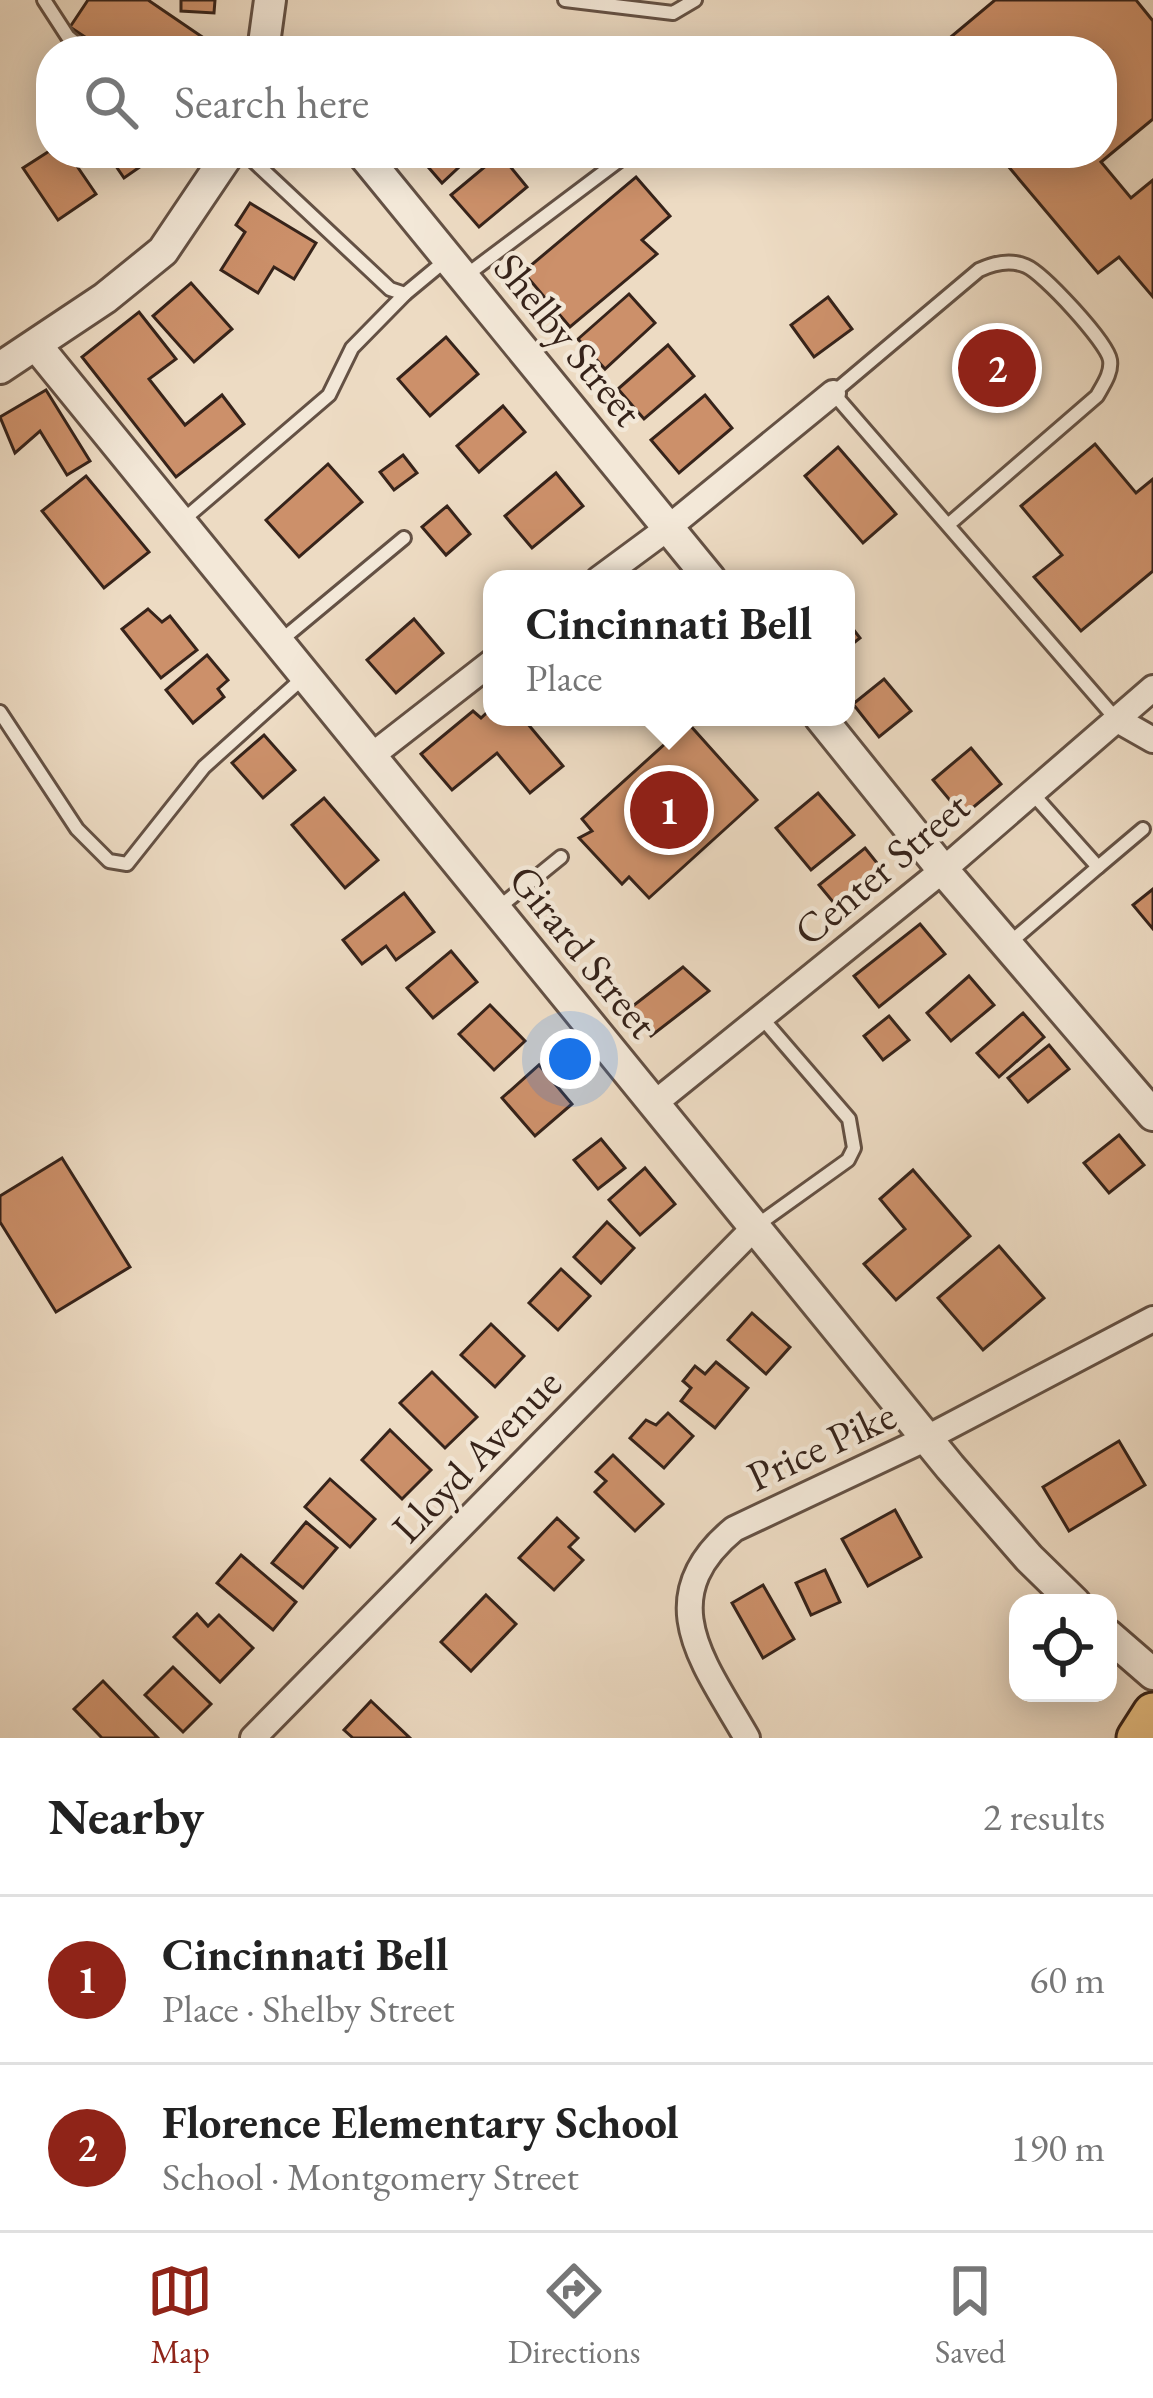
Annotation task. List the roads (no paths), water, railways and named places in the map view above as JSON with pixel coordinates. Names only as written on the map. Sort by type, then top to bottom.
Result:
[{"type":"main road","points":[[1138,1738],[1153,1713]]},
{"type":"street","points":[[265,36],[269,0]]},
{"type":"street","points":[[0,368],[163,251],[220,168]]},
{"type":"street","name":"Shelby Street","points":[[374,168],[703,570]]},
{"type":"street","name":"Girard Street","points":[[36,346],[927,1438],[1066,1594]]},
{"type":"street","points":[[611,570],[833,393]]},
{"type":"street","points":[[370,758],[483,669]]},
{"type":"street","name":"Center Street","points":[[655,1102],[943,870],[1153,688]]},
{"type":"street","points":[[1116,719],[1153,740]]},
{"type":"street","points":[[827,726],[943,870],[1153,1115]]},
{"type":"street","name":"Lloyd Avenue","points":[[253,1738],[755,1227]]},
{"type":"street","name":"Price Pike","points":[[747,1738],[692,1642],[689,1604],[699,1567],[714,1545],[734,1529],[927,1438],[1153,1319]]},
{"type":"street","points":[[1117,1643],[1153,1674]]},
{"type":"lane","points":[[44,0],[67,36]]},
{"type":"lane","points":[[565,0],[673,14],[695,0]]},
{"type":"lane","points":[[246,168],[390,290],[405,294]]},
{"type":"lane","points":[[182,521],[329,395],[352,348],[405,294],[456,268],[608,168]]},
{"type":"lane","points":[[947,525],[1097,396],[1108,377],[1110,359],[1102,342],[1031,267],[1014,262],[994,263],[980,270],[833,393],[947,525],[1116,719]]},
{"type":"lane","points":[[278,643],[404,538]]},
{"type":"lane","points":[[0,712],[77,829],[109,861],[127,864],[204,766],[304,676]]},
{"type":"lane","points":[[1031,793],[1098,867]]},
{"type":"lane","points":[[1007,945],[1143,829]]},
{"type":"lane","points":[[496,909],[561,857]]},
{"type":"lane","points":[[755,1227],[848,1160],[854,1148],[849,1119],[761,1017]]},
{"type":"place","name":"Florence Elementary School","points":[[997,368]]},
{"type":"place","name":"Cincinnati Bell","points":[[669,810]]}]
